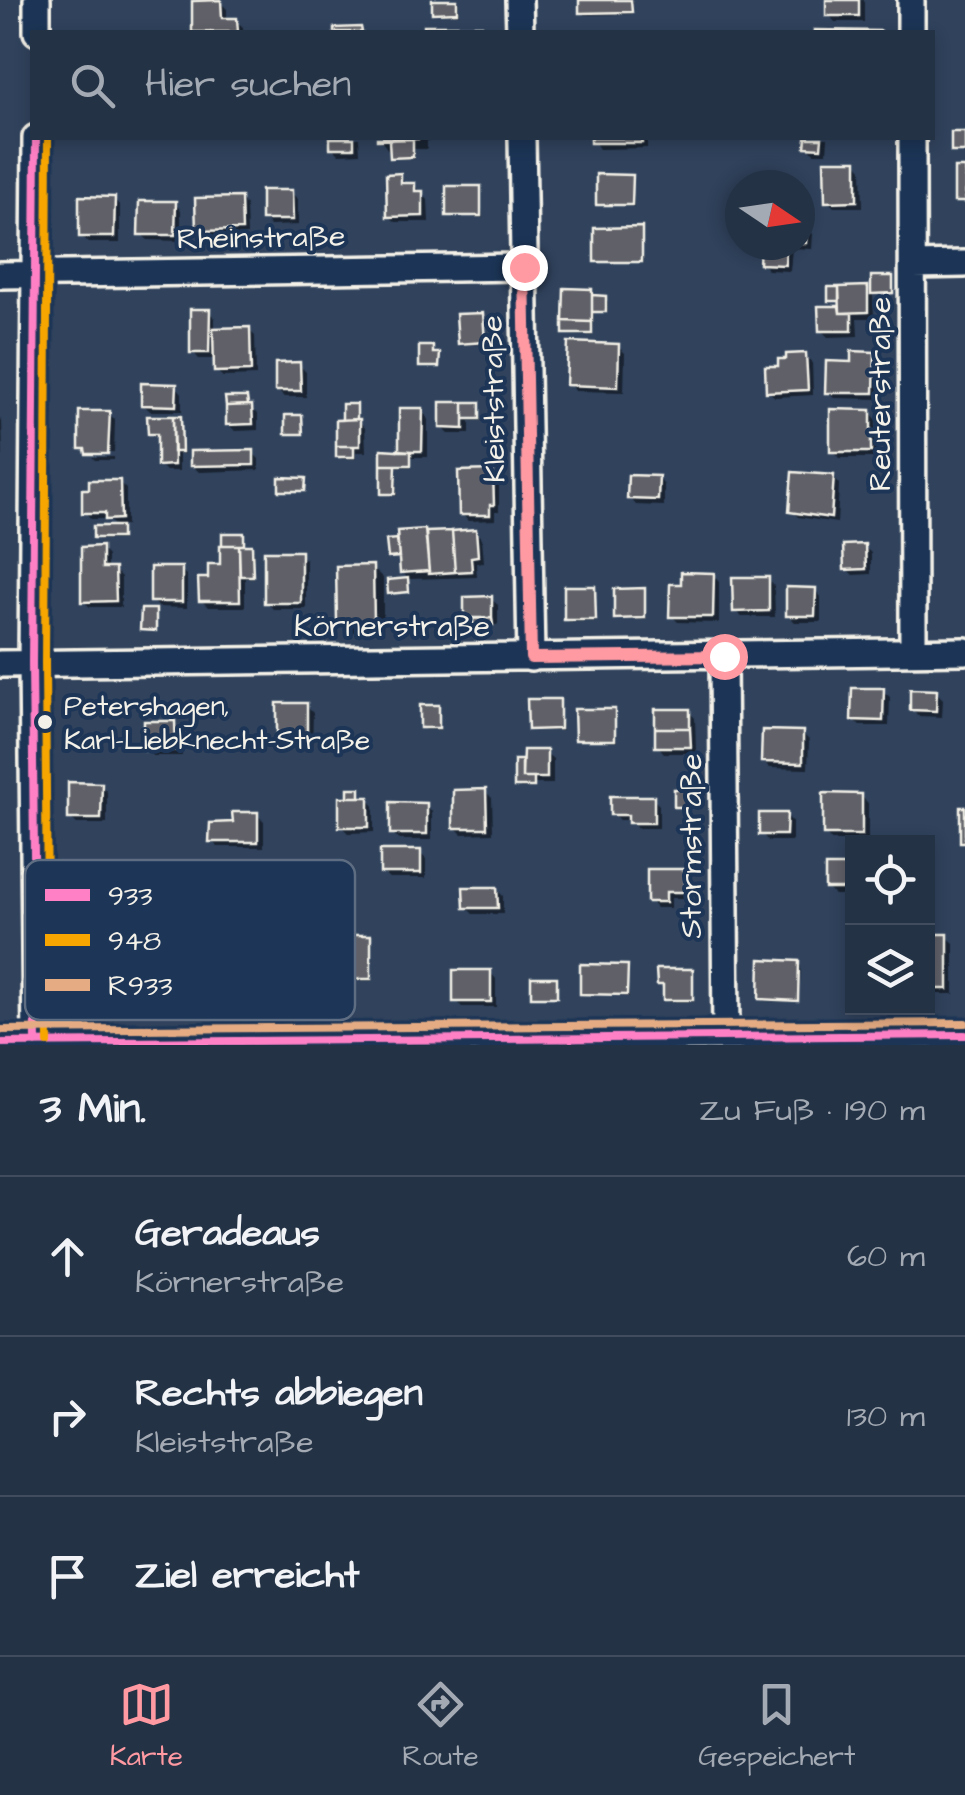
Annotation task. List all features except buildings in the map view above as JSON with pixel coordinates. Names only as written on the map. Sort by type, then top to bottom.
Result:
[{"type":"street","points":[[37,0],[37,30]]},
{"type":"street","points":[[519,0],[520,30]]},
{"type":"street","points":[[911,0],[911,30]]},
{"type":"street","points":[[34,860],[36,140]]},
{"type":"street","name":"Kleiststraße","points":[[522,140],[531,658]]},
{"type":"street","name":"Reuterstraße","points":[[912,140],[912,651]]},
{"type":"street","points":[[914,266],[965,264]]},
{"type":"street","name":"Rheinstraße","points":[[0,274],[524,267]]},
{"type":"street","name":"Körnerstraße","points":[[0,664],[965,652]]},
{"type":"street","name":"Stormstraße","points":[[724,656],[726,1035]]},
{"type":"street","points":[[0,1043],[287,1043],[726,1035],[774,1040],[965,1034]]},
{"type":"transit line","name":"933","points":[[34,860],[36,140]]},
{"type":"transit line","name":"948","points":[[47,860],[48,140]]},
{"type":"transit line","name":"933","points":[[36,1020],[36,1043]]},
{"type":"transit line","name":"948","points":[[48,1020],[48,1043]]},
{"type":"transit line","name":"R933","points":[[0,1030],[965,1023]]},
{"type":"transit line","name":"933","points":[[0,1043],[965,1035]]},
{"type":"place","name":"Petershagen, Karl-Liebknecht-Straße","points":[[45,722]]},
{"type":"route","points":[[524,267],[531,658],[724,656]]}]
